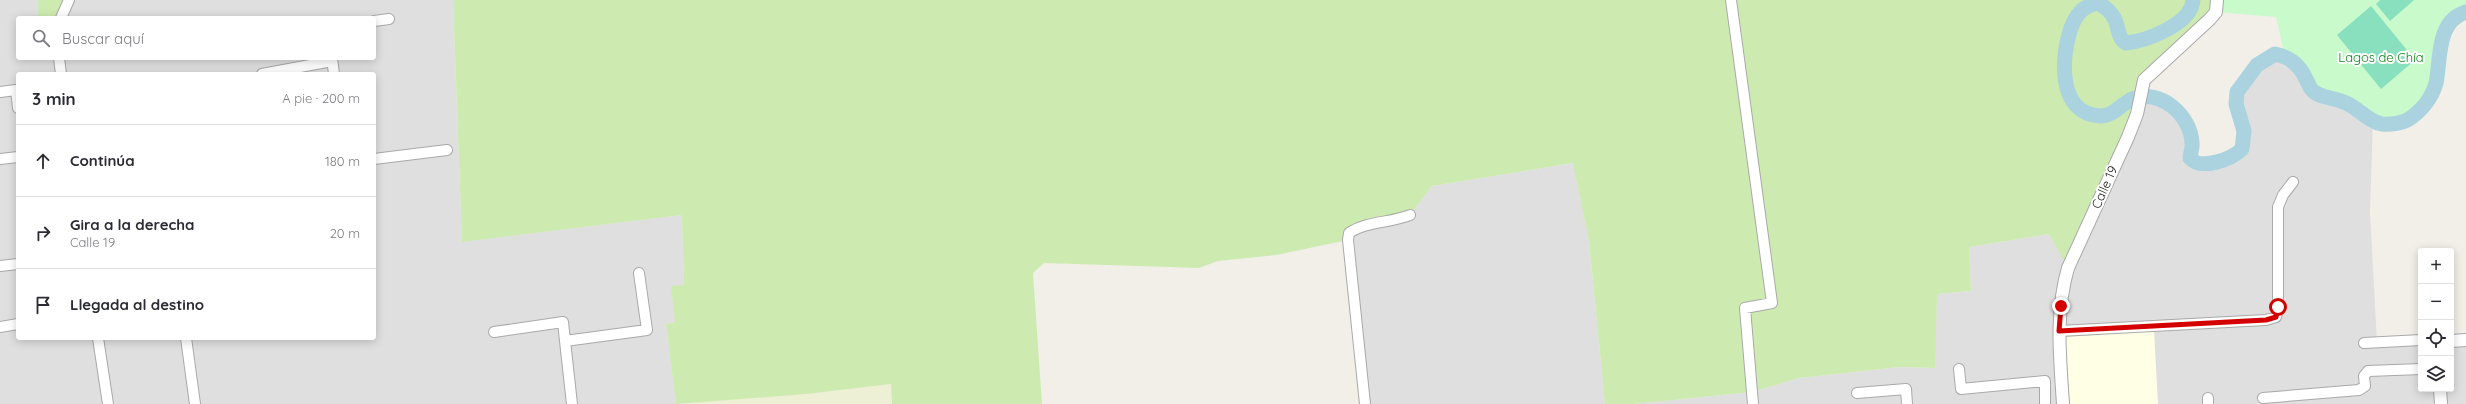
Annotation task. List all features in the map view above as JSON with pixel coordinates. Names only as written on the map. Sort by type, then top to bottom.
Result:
[{"type":"street","points":[[62,16],[69,0]]},
{"type":"street","points":[[1731,0],[1772,303],[1746,308],[1753,404]]},
{"type":"street","name":"Calle 19","points":[[2063,404],[2059,331],[2062,287],[2068,268],[2137,114],[2141,87],[2154,69],[2210,19],[2216,12],[2217,0]]},
{"type":"street","points":[[376,21],[389,19]]},
{"type":"street","points":[[59,60],[61,72]]},
{"type":"street","points":[[272,72],[332,60],[334,72]]},
{"type":"street","points":[[0,92],[16,90]]},
{"type":"street","points":[[376,159],[447,150]]},
{"type":"street","points":[[0,159],[16,157]]},
{"type":"street","points":[[2059,331],[2266,320],[2276,317],[2278,307],[2278,207],[2283,195],[2294,182]]},
{"type":"street","points":[[1365,404],[1348,240],[1349,233],[1355,228],[1400,219],[1410,215]]},
{"type":"street","points":[[0,266],[16,264]]},
{"type":"street","points":[[565,341],[647,330],[639,273]]},
{"type":"street","points":[[494,332],[562,322],[572,404]]},
{"type":"street","points":[[0,327],[16,324]]},
{"type":"street","points":[[98,340],[108,404]]},
{"type":"street","points":[[186,340],[195,404]]},
{"type":"street","points":[[2364,343],[2418,340]]},
{"type":"street","points":[[2454,341],[2466,340]]},
{"type":"street","points":[[1959,369],[1961,389],[2045,381],[2045,404]]},
{"type":"street","points":[[2264,398],[2359,390],[2365,386],[2364,376],[2368,371],[2418,369]]},
{"type":"street","points":[[1857,393],[1906,389],[1906,404]]},
{"type":"street","points":[[2440,392],[2441,404]]},
{"type":"shaded area","points":[[0,0],[38,0],[37,16],[16,16],[16,60],[376,60],[376,16],[62,16],[69,0],[453,0],[462,241],[682,215],[684,285],[675,322],[666,324],[676,404],[0,404]]},
{"type":"shaded area","points":[[2275,54],[2285,56],[2303,71],[2311,90],[2346,103],[2373,120],[2370,212],[2377,342],[2418,340],[2418,392],[2454,392],[2454,341],[2466,340],[2466,404],[1634,404],[1752,392],[1799,378],[1900,367],[1934,368],[1937,294],[1971,291],[1969,247],[2049,234],[2068,267],[2142,98],[2167,102],[2180,114],[2190,131],[2192,142],[2190,158],[2193,162],[2200,164],[2227,160],[2242,149],[2245,138],[2236,104],[2237,92],[2257,65]]},
{"type":"shaded area","points":[[1574,163],[1589,241],[1605,404],[1365,404],[1348,240],[1355,228],[1410,215],[1432,186]]},
{"type":"shaded area","points":[[2154,331],[2158,404],[2070,404],[2065,337]]},
{"type":"shaded area","points":[[891,384],[892,404],[687,404],[706,400],[806,394]]},
{"type":"green space","points":[[38,0],[69,0],[62,16],[37,16]]},
{"type":"green space","points":[[453,0],[2217,0],[2216,12],[2154,69],[2137,114],[2068,268],[2049,234],[1969,247],[1971,291],[1937,294],[1935,368],[1900,367],[1799,378],[1752,392],[1634,404],[1605,404],[1589,241],[1573,163],[1432,186],[1410,215],[1355,228],[1348,240],[1276,255],[1218,261],[1199,268],[1044,263],[1033,273],[1042,404],[892,404],[891,384],[806,394],[676,404],[666,324],[675,322],[671,286],[684,285],[682,215],[462,242]]},
{"type":"green space","name":"Lagos de Chía","points":[[2217,0],[2466,0],[2466,12],[2454,19],[2446,30],[2441,44],[2436,76],[2431,91],[2423,106],[2408,119],[2397,123],[2382,124],[2345,102],[2311,90],[2303,71],[2285,56],[2276,17],[2216,12]]},
{"type":"green space","points":[[2380,0],[2414,0],[2390,21],[2376,4]]},
{"type":"green space","points":[[2371,6],[2415,60],[2381,89],[2337,35]]},
{"type":"waterway","points":[[2193,0],[2191,9],[2177,24],[2156,35],[2135,42],[2126,43],[2121,38],[2116,21],[2109,11],[2098,3],[2088,6],[2081,11],[2071,28],[2065,53],[2064,68],[2069,95],[2076,105],[2086,113],[2100,116],[2109,114],[2128,101],[2143,97],[2153,97],[2163,101],[2180,114],[2186,123],[2190,133],[2192,145],[2190,158],[2195,162],[2209,164],[2224,160],[2242,149],[2244,131],[2236,104],[2237,92],[2257,65],[2275,54],[2294,62],[2304,74],[2311,89],[2319,95],[2342,101],[2377,123],[2392,124],[2409,119],[2426,104],[2432,94],[2436,83],[2442,42],[2449,24],[2456,17],[2466,12]]},
{"type":"route","points":[[2061,306],[2059,331],[2266,320],[2276,317],[2278,307]]}]
